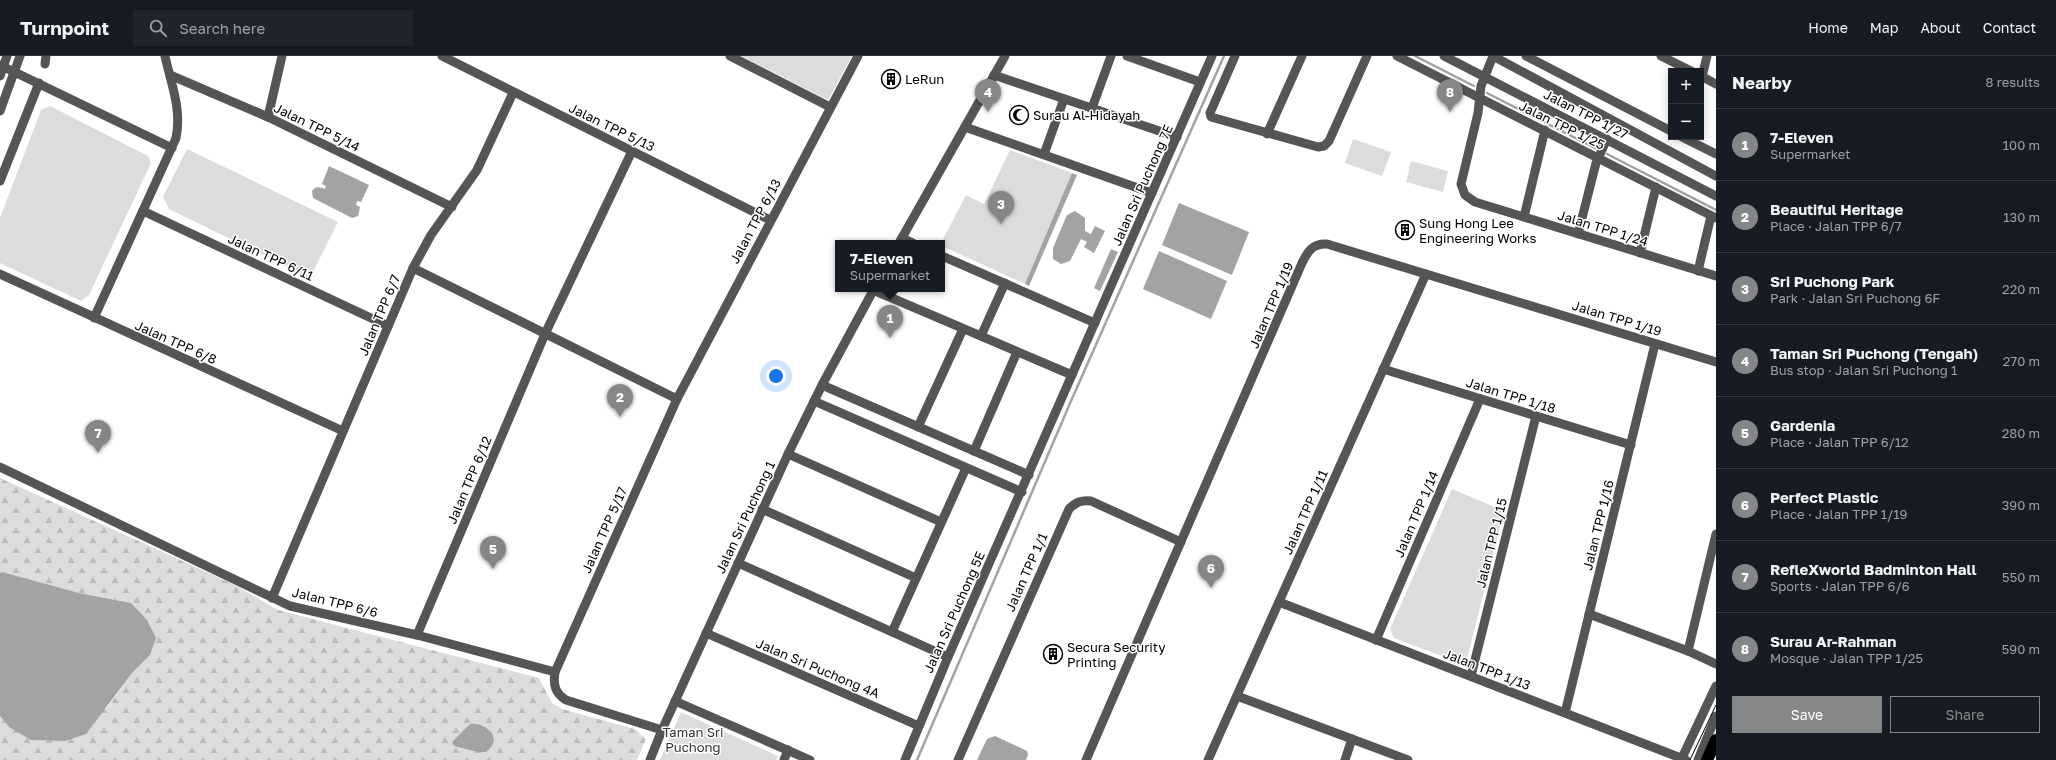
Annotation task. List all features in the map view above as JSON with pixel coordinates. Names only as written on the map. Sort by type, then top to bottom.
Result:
[{"type":"highway","points":[[1707,760],[1716,740]]},
{"type":"street","points":[[0,76],[2,66],[7,56]]},
{"type":"street","points":[[0,112],[20,56]]},
{"type":"street","points":[[94,318],[176,138],[179,119],[165,56]]},
{"type":"street","points":[[268,117],[282,56]]},
{"type":"street","name":"Jalan TPP 5/13","points":[[442,56],[513,93],[770,220]]},
{"type":"street","points":[[730,56],[830,107]]},
{"type":"street","name":"Jalan TPP 6/13","points":[[677,399],[770,220],[858,56]]},
{"type":"street","points":[[901,240],[1005,56]]},
{"type":"street","points":[[1092,108],[1111,56]]},
{"type":"street","points":[[1127,56],[1200,82]]},
{"type":"street","name":"Jalan Sri Puchong 7E","points":[[1072,375],[1212,56]]},
{"type":"street","points":[[1235,56],[1210,113],[1211,117],[1267,134],[1318,147],[1324,146],[1329,141],[1367,56]]},
{"type":"street","points":[[1267,134],[1302,56]]},
{"type":"street","name":"Jalan TPP 1/25","points":[[1396,56],[1714,217]]},
{"type":"street","name":"Jalan TPP 1/27","points":[[1444,56],[1716,196]]},
{"type":"street","points":[[1480,99],[1484,76],[1493,56]]},
{"type":"street","name":"Jalan TPP 1/27","points":[[1493,56],[1716,176]]},
{"type":"street","name":"Jalan TPP 1/27","points":[[1526,56],[1668,129]]},
{"type":"street","points":[[1661,56],[1684,68]]},
{"type":"street","points":[[1703,68],[1706,56]]},
{"type":"street","points":[[2,66],[172,148]]},
{"type":"street","name":"Jalan TPP 5/14","points":[[170,75],[268,117],[452,207]]},
{"type":"street","points":[[994,75],[1177,137]]},
{"type":"street","points":[[1704,78],[1716,84]]},
{"type":"street","points":[[0,181],[39,83]]},
{"type":"street","points":[[413,268],[431,235],[452,207],[487,151],[513,93]]},
{"type":"street","points":[[1044,154],[1064,99]]},
{"type":"street","name":"Jalan TPP 1/24","points":[[1480,99],[1462,178],[1462,190],[1465,195],[1475,202],[1716,276]]},
{"type":"street","points":[[965,126],[1152,193]]},
{"type":"street","points":[[1524,217],[1544,130]]},
{"type":"street","points":[[1578,234],[1598,157],[1607,140]]},
{"type":"street","points":[[1688,140],[1716,154]]},
{"type":"street","name":"Jalan TPP 6/12","points":[[416,636],[545,334],[632,151]]},
{"type":"street","points":[[1640,253],[1656,187]]},
{"type":"street","name":"Jalan TPP 6/11","points":[[143,211],[388,326]]},
{"type":"street","points":[[1698,271],[1714,217]]},
{"type":"street","name":"Jalan TPP 1/19","points":[[1086,760],[1310,250],[1320,243],[1328,244],[1716,362]]},
{"type":"street","points":[[945,257],[1095,323]]},
{"type":"street","name":"Jalan TPP 6/7","points":[[272,598],[413,268],[677,399]]},
{"type":"street","name":"Jalan TPP 6/8","points":[[0,274],[343,431]]},
{"type":"street","name":"Jalan TPP 1/11","points":[[1208,760],[1426,274]]},
{"type":"street","points":[[981,336],[1004,283]]},
{"type":"street","name":"Jalan Sri Puchong 1","points":[[650,760],[675,701],[788,454],[822,385],[873,292]]},
{"type":"street","points":[[879,292],[1072,375]]},
{"type":"street","points":[[918,427],[963,329]]},
{"type":"street","name":"Jalan TPP 1/16","points":[[1565,713],[1656,344]]},
{"type":"street","points":[[974,451],[1017,352]]},
{"type":"street","name":"Jalan TPP 1/18","points":[[1383,369],[1630,445]]},
{"type":"street","name":"Jalan Sri Puchong 5E","points":[[905,760],[948,657],[1022,492],[1072,375]]},
{"type":"street","points":[[822,385],[1029,475]]},
{"type":"street","name":"Jalan TPP 5/17","points":[[555,672],[677,399]]},
{"type":"street","name":"Jalan TPP 1/14","points":[[1376,640],[1480,399]]},
{"type":"street","points":[[814,401],[1022,492]]},
{"type":"street","name":"Jalan TPP 1/15","points":[[1471,676],[1536,416]]},
{"type":"street","points":[[788,454],[941,522]]},
{"type":"street","name":"Jalan TPP 6/6","points":[[0,467],[290,606],[416,636],[555,672]]},
{"type":"street","points":[[892,632],[966,468]]},
{"type":"street","name":"Jalan TPP 1/1","points":[[958,760],[1069,509],[1076,503],[1083,500],[1091,501],[1181,542]]},
{"type":"street","points":[[762,509],[916,578]]},
{"type":"street","points":[[1688,651],[1716,534]]},
{"type":"street","points":[[738,563],[948,657]]},
{"type":"street","name":"Jalan TPP 1/13","points":[[1279,602],[1683,759]]},
{"type":"street","points":[[1589,614],[1688,651],[1716,664]]},
{"type":"street","name":"Jalan Sri Puchong 4A","points":[[706,633],[919,726]]},
{"type":"street","points":[[555,672],[554,685],[557,692],[566,700],[662,730]]},
{"type":"street","points":[[1683,759],[1716,686]]},
{"type":"street","points":[[1237,696],[1408,760]]},
{"type":"street","points":[[675,701],[810,760]]},
{"type":"street","points":[[1698,760],[1716,716]]},
{"type":"street","points":[[1345,760],[1352,739]]},
{"type":"street","points":[[784,760],[788,750]]},
{"type":"green space","points":[[741,56],[852,56],[828,100]]},
{"type":"green space","points":[[50,106],[148,156],[151,163],[89,295],[81,301],[0,263],[0,218],[41,110]]},
{"type":"green space","points":[[1353,139],[1391,152],[1382,176],[1345,163]]},
{"type":"green space","points":[[187,149],[338,222],[310,278],[169,209],[163,197]]},
{"type":"green space","points":[[1010,150],[1072,173],[1025,284],[945,247],[945,240],[943,240],[966,195],[984,204]]},
{"type":"green space","points":[[1411,161],[1448,171],[1443,192],[1406,182]]},
{"type":"green space","points":[[0,478],[233,584],[278,610],[539,678],[552,703],[562,709],[635,729],[646,739],[637,760],[0,760],[0,716],[9,727],[106,709],[132,673],[150,655],[131,603],[79,593],[0,573]],"holes":[[[482,725],[489,729],[492,734],[477,752],[454,746]]]},
{"type":"green space","points":[[1452,489],[1504,511],[1467,659],[1458,662],[1394,638],[1390,629]]},
{"type":"green space","name":"Taman Sri Puchong","points":[[681,712],[778,756],[776,760],[660,760]]},
{"type":"shaded area","points":[[329,166],[369,185],[361,202],[357,201],[356,205],[360,207],[358,216],[352,218],[313,198],[312,191],[315,188],[319,187],[325,189],[326,186],[322,184]]},
{"type":"shaded area","points":[[1072,173],[1077,175],[1029,286],[1025,284]]},
{"type":"shaded area","points":[[1179,203],[1249,232],[1232,275],[1162,245]]},
{"type":"shaded area","points":[[1075,211],[1085,218],[1085,231],[1091,234],[1095,226],[1105,231],[1094,253],[1084,247],[1087,242],[1081,239],[1070,261],[1061,264],[1053,259],[1053,248],[1067,215]]},
{"type":"shaded area","points":[[1111,249],[1118,252],[1100,291],[1094,288]]},
{"type":"shaded area","points":[[1159,251],[1227,281],[1211,319],[1143,289]]},
{"type":"shaded area","points":[[2,572],[79,593],[131,603],[147,620],[156,638],[150,655],[132,673],[86,734],[65,741],[31,740],[9,727],[0,716],[0,573]]},
{"type":"shaded area","points":[[470,724],[482,726],[491,732],[493,742],[491,747],[486,752],[477,752],[454,746],[452,742]]},
{"type":"shaded area","points":[[995,736],[1027,751],[1028,755],[1026,760],[977,760],[987,739]]},
{"type":"waterway","points":[[917,760],[1071,401],[1224,56]]},
{"type":"waterway","points":[[1415,56],[1474,86]]},
{"type":"waterway","points":[[1487,93],[1595,148]]},
{"type":"waterway","points":[[1607,154],[1716,210]]},
{"type":"tram line","points":[[1690,760],[1716,705]]},
{"type":"place","name":"LeRun","points":[[891,79]]},
{"type":"place","name":"Taman Sri Puchong (Tengah)","points":[[988,112]]},
{"type":"place","name":"Surau Ar-Rahman","points":[[1450,112]]},
{"type":"place","name":"Surau Al-Hidayah","points":[[1019,115]]},
{"type":"place","name":"Sri Puchong Park","points":[[1001,224]]},
{"type":"place","name":"Sung Hong Lee Engineering Works","points":[[1405,230]]},
{"type":"place","name":"7-Eleven","points":[[890,338]]},
{"type":"place","name":"Beautiful Heritage","points":[[620,417]]},
{"type":"place","name":"RefleXworld Badminton Hall","points":[[98,453]]},
{"type":"place","name":"Gardenia","points":[[493,569]]},
{"type":"place","name":"Perfect Plastic","points":[[1211,588]]},
{"type":"place","name":"Secura Security Printing","points":[[1053,654]]}]
